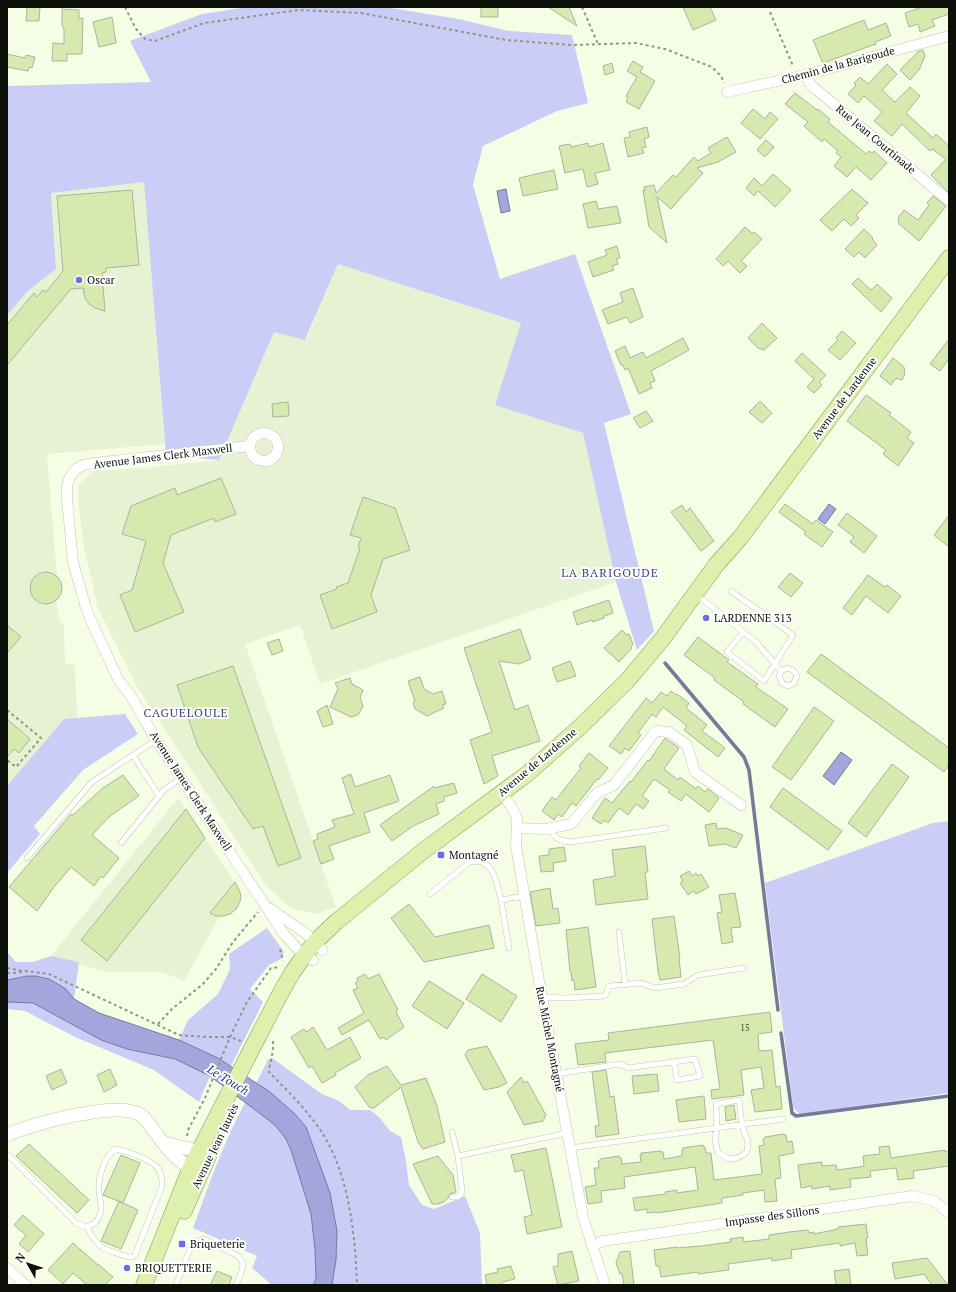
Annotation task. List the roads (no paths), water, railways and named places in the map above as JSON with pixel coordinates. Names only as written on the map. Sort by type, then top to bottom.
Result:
[{"type":"main road","name":"Avenue de Lardenne","points":[[314,952],[336,922],[422,852],[505,797],[527,774],[626,681],[724,569],[740,538],[949,258]]},
{"type":"main road","name":"Avenue Jean Jaurès","points":[[144,1285],[199,1162],[251,1053],[292,973],[314,952]]},
{"type":"main road","name":"Avenue Jean Jaurès","points":[[152,1285],[199,1162]]},
{"type":"street","name":"Chemin de la Barigoude","points":[[727,92],[801,76],[949,36]]},
{"type":"street","name":"Rue Jean Courtinade","points":[[801,76],[949,201]]},
{"type":"street","name":"Avenue James Clerk Maxwell","points":[[250,446],[83,465],[75,470],[69,479],[67,487],[73,562],[86,608],[118,679],[132,698],[156,740],[263,908],[286,937],[314,952]]},
{"type":"street","points":[[516,828],[550,829],[571,824],[597,793],[614,785],[657,731],[669,732],[687,745],[695,772],[741,805]]},
{"type":"street","name":"Rue Michel Montagné","points":[[505,797],[517,819],[516,846],[524,896],[583,1217],[605,1285]]},
{"type":"street","name":"Avenue James Clerk Maxwell","points":[[263,908],[314,952]]},
{"type":"street","points":[[7,1135],[58,1118],[108,1110],[130,1111],[140,1114],[152,1127],[170,1152],[186,1165],[199,1162]]},
{"type":"street","points":[[163,1142],[174,1146],[199,1162]]},
{"type":"street","name":"Impasse des Sillons","points":[[592,1246],[603,1241],[912,1196],[934,1201],[949,1213]]},
{"type":"street","points":[[7,1268],[26,1285]]},
{"type":"lane","points":[[731,591],[793,635],[764,682],[727,652],[743,632]]},
{"type":"lane","points":[[698,597],[756,642],[781,671]]},
{"type":"lane","points":[[27,858],[92,782],[156,740]]},
{"type":"lane","points":[[133,755],[160,796]]},
{"type":"lane","points":[[121,843],[164,790],[181,778]]},
{"type":"lane","points":[[550,829],[559,841],[571,842],[666,828]]},
{"type":"lane","points":[[430,894],[470,862],[478,860],[485,863],[495,878],[501,900],[509,948]]},
{"type":"lane","points":[[501,900],[524,896]]},
{"type":"lane","points":[[619,932],[626,984]]},
{"type":"lane","points":[[542,997],[565,998],[605,996],[609,986],[641,983],[655,988],[684,984],[698,974],[744,968]]},
{"type":"lane","points":[[556,1074],[620,1064],[628,1068],[695,1058],[700,1076],[677,1080],[674,1062]]},
{"type":"lane","points":[[739,1100],[742,1125],[748,1142],[747,1152],[738,1159],[728,1159],[718,1153],[715,1140],[718,1129],[716,1104],[739,1100]]},
{"type":"lane","points":[[570,1148],[783,1119]]},
{"type":"lane","points":[[452,1132],[458,1156],[462,1191],[458,1196],[452,1197]]},
{"type":"lane","points":[[458,1156],[567,1133]]},
{"type":"lane","points":[[7,1154],[76,1223],[83,1227],[87,1227],[98,1219],[101,1211],[99,1182],[106,1162],[116,1148],[151,1161],[157,1167],[162,1179],[162,1186],[135,1255],[128,1257],[103,1248],[96,1243],[87,1227]]},
{"type":"lane","points":[[176,1285],[190,1249],[195,1242],[204,1239],[238,1256],[243,1263],[242,1271],[236,1285]]},
{"type":"water","points":[[506,189],[510,211],[501,213],[497,191]]},
{"type":"water","points":[[829,504],[836,509],[825,524],[818,519]]},
{"type":"water","points":[[841,752],[852,760],[834,785],[823,776]]},
{"type":"water","name":"Le Touch","points":[[27,976],[36,976],[49,979],[66,989],[74,999],[99,1013],[179,1040],[218,1058],[270,1092],[294,1113],[306,1127],[330,1193],[337,1231],[336,1260],[332,1285],[313,1285],[316,1279],[315,1249],[311,1214],[291,1150],[286,1139],[275,1125],[210,1076],[175,1059],[127,1049],[101,1040],[33,1003],[7,1002],[7,980]]},
{"type":"waterway","points":[[665,663],[744,757],[749,770],[778,1010]]},
{"type":"waterway","points":[[781,1033],[792,1113],[796,1116],[949,1096]]},
{"type":"place","name":"Oscar","points":[[79,280]]},
{"type":"place","name":"LARDENNE 313","points":[[706,618]]},
{"type":"place","name":"Montagné","points":[[441,855]]},
{"type":"place","name":"Briqueterie","points":[[182,1244]]},
{"type":"place","name":"BRIQUETTERIE","points":[[127,1268]]},
{"type":"district","name":"LA BARIGOUDE","points":[[610,573]]},
{"type":"district","name":"CAGUELOULE","points":[[186,713]]}]
